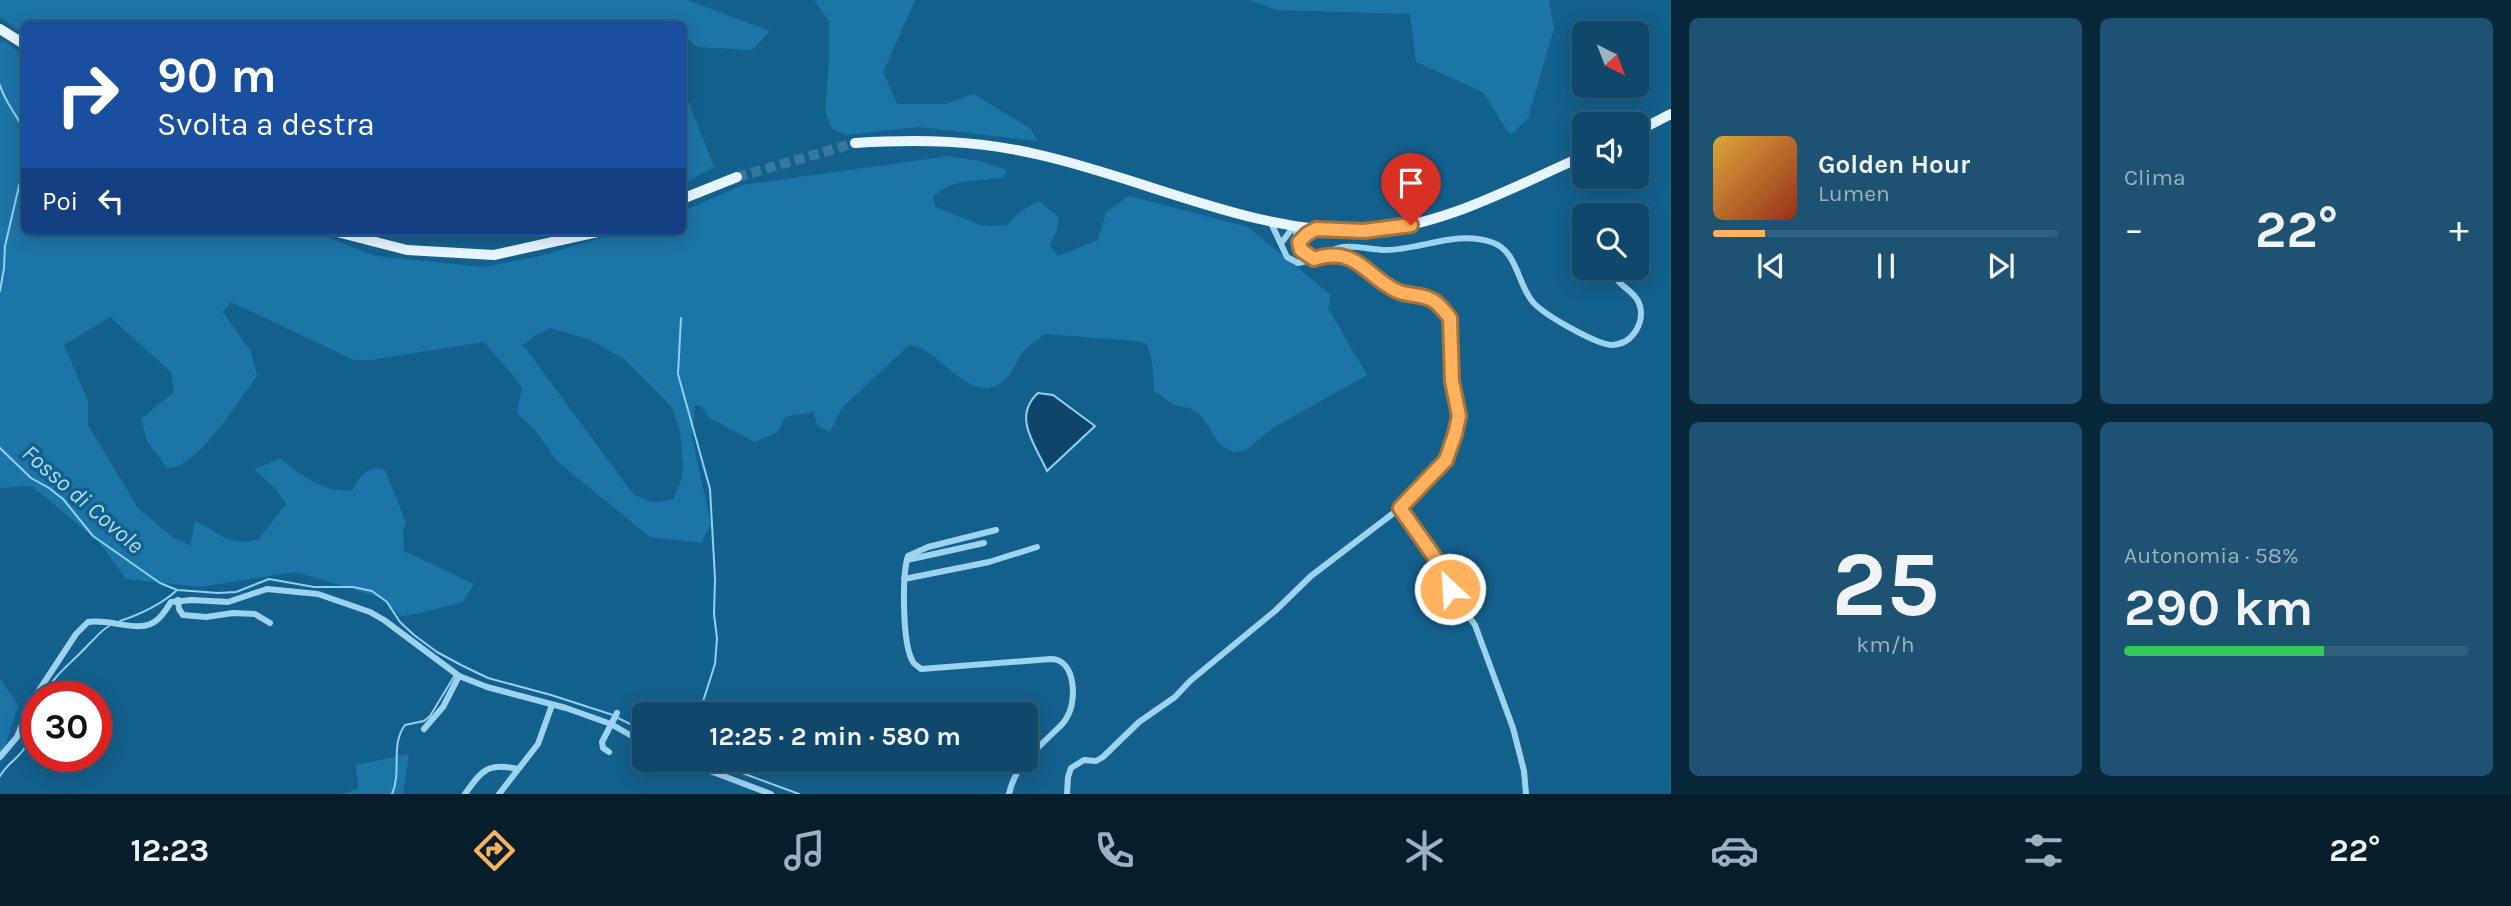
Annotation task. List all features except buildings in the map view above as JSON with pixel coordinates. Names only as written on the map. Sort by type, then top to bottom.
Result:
[{"type":"main road","points":[[0,29],[21,42]]},
{"type":"main road","points":[[1649,125],[1671,114]]},
{"type":"main road","points":[[855,143],[910,140],[972,142],[1040,155],[1270,221],[1316,229],[1364,231],[1444,216],[1572,161]]},
{"type":"main road","points":[[686,197],[737,177]]},
{"type":"main road","points":[[349,235],[407,250],[494,255],[584,235]]},
{"type":"street","points":[[1270,221],[1284,251],[1293,261],[1305,262],[1346,247],[1408,249],[1458,238],[1494,242],[1513,260],[1533,303],[1587,336],[1613,345],[1625,342],[1634,334],[1642,317],[1637,297],[1616,280]]},
{"type":"street","points":[[1282,242],[1294,226]]},
{"type":"street","points":[[1294,226],[1301,250],[1314,259]]},
{"type":"street","points":[[1299,242],[1316,229]]},
{"type":"street","points":[[1067,794],[1071,768],[1084,760],[1096,761],[1103,757],[1139,722],[1175,697],[1190,681],[1275,611],[1311,576],[1400,508],[1446,460],[1459,416],[1452,381],[1450,318],[1429,298],[1410,296],[1394,290],[1357,261],[1324,255]]},
{"type":"street","points":[[1400,508],[1443,569],[1450,589],[1475,625],[1513,728],[1524,771],[1526,794]]},
{"type":"street","points":[[996,530],[928,547],[908,556],[904,579],[909,651],[913,663],[921,668],[1057,659],[1064,663],[1069,671],[1072,684],[1068,716],[1018,768],[1009,794]]},
{"type":"street","points":[[907,560],[985,543]]},
{"type":"street","points":[[904,579],[989,562],[1037,547]]},
{"type":"street","points":[[0,757],[17,737],[32,701],[76,634],[88,622],[103,621],[140,628],[157,620],[171,602],[228,602],[267,589],[318,594],[370,612],[459,676],[487,687],[614,719],[632,733]]},
{"type":"street","points":[[178,600],[183,615],[205,617],[233,613],[255,614],[270,623]]},
{"type":"street","points":[[424,729],[443,707],[459,676]]},
{"type":"street","points":[[499,794],[538,744],[552,705]]},
{"type":"street","points":[[609,752],[603,748],[602,742],[614,719]]},
{"type":"street","points":[[466,794],[487,768],[500,765],[517,769]]},
{"type":"street","points":[[713,772],[771,794]]},
{"type":"shaded area","points":[[0,0],[687,0],[770,31],[752,50],[698,47],[686,38],[686,21],[21,21],[21,32],[0,17]]},
{"type":"shaded area","points":[[814,0],[915,0],[883,72],[897,104],[945,104],[973,94],[1030,128],[1038,141],[919,127],[847,135],[832,129],[825,111],[829,21]]},
{"type":"shaded area","points":[[1250,0],[1549,0],[1554,28],[1528,118],[1510,135],[1483,92],[1416,62],[1410,14],[1277,10]]},
{"type":"shaded area","points":[[4,41],[21,54],[21,235],[322,235],[375,256],[484,267],[540,256],[611,235],[686,235],[686,210],[743,185],[949,156],[980,161],[1006,170],[1004,177],[967,181],[942,190],[933,197],[936,207],[980,225],[993,226],[1006,225],[1020,212],[1039,201],[1059,217],[1050,245],[1058,256],[1098,240],[1106,212],[1129,196],[1248,227],[1331,295],[1328,308],[1367,375],[1273,428],[1246,450],[1234,452],[1220,445],[1202,417],[1190,408],[1174,405],[1154,391],[1152,360],[1147,344],[1044,334],[1023,352],[1005,380],[988,388],[965,381],[931,354],[909,345],[842,408],[830,432],[818,426],[813,412],[785,417],[778,432],[755,442],[710,418],[700,406],[695,405],[692,437],[711,524],[701,543],[650,537],[558,462],[534,429],[517,413],[522,389],[484,342],[370,360],[354,360],[231,302],[223,312],[251,352],[257,375],[217,431],[192,457],[179,465],[167,468],[147,441],[141,419],[174,392],[171,372],[110,317],[64,345],[88,401],[88,425],[138,508],[171,536],[190,546],[195,521],[230,540],[258,540],[286,504],[273,486],[254,469],[280,459],[322,486],[352,490],[365,472],[379,468],[385,470],[406,523],[403,532],[404,551],[474,584],[463,602],[401,616],[382,598],[296,572],[200,587],[126,579],[99,542],[32,486],[0,488],[0,42]],"holes":[[[550,328],[588,339],[624,359],[671,406],[680,431],[683,466],[681,481],[673,500],[651,502],[634,495],[522,346]]]},
{"type":"shaded area","points":[[686,95],[714,167],[686,182]]},
{"type":"shaded area","points":[[1038,393],[1053,395],[1095,426],[1047,471],[1032,441],[1026,421],[1030,402]]},
{"type":"shaded area","points":[[0,679],[18,705],[0,764]]},
{"type":"shaded area","points":[[409,754],[403,794],[342,794],[358,789],[356,765]]},
{"type":"waterway","points":[[0,85],[21,125]]},
{"type":"waterway","points":[[0,291],[5,246],[21,178]]},
{"type":"waterway","points":[[681,318],[678,374],[710,489],[717,638],[715,664],[703,702]]},
{"type":"waterway","name":"Fosso di Covole","points":[[0,448],[31,478],[63,499],[93,536],[160,583],[177,590],[218,593],[236,592],[269,579],[314,587],[353,587],[372,591],[387,602],[400,622],[414,635],[461,665],[488,678],[613,715]]},
{"type":"waterway","points":[[120,621],[150,609],[176,591]]},
{"type":"waterway","points":[[53,681],[109,626]]},
{"type":"waterway","points":[[392,794],[398,741],[405,725],[424,721],[430,716],[455,675]]},
{"type":"waterway","name":"Fosso di Covole","points":[[618,718],[632,725]]},
{"type":"waterway","points":[[0,776],[21,753]]},
{"type":"waterway","name":"Fosso di Covole","points":[[739,772],[799,794]]},
{"type":"tunnel","points":[[737,177],[855,143]]},
{"type":"route","points":[[1411,225],[1364,231],[1316,229],[1299,242],[1301,250],[1314,259],[1324,255],[1357,261],[1394,290],[1410,296],[1429,298],[1450,318],[1452,381],[1459,416],[1455,434],[1446,460],[1400,508],[1443,569],[1450,589]]}]
